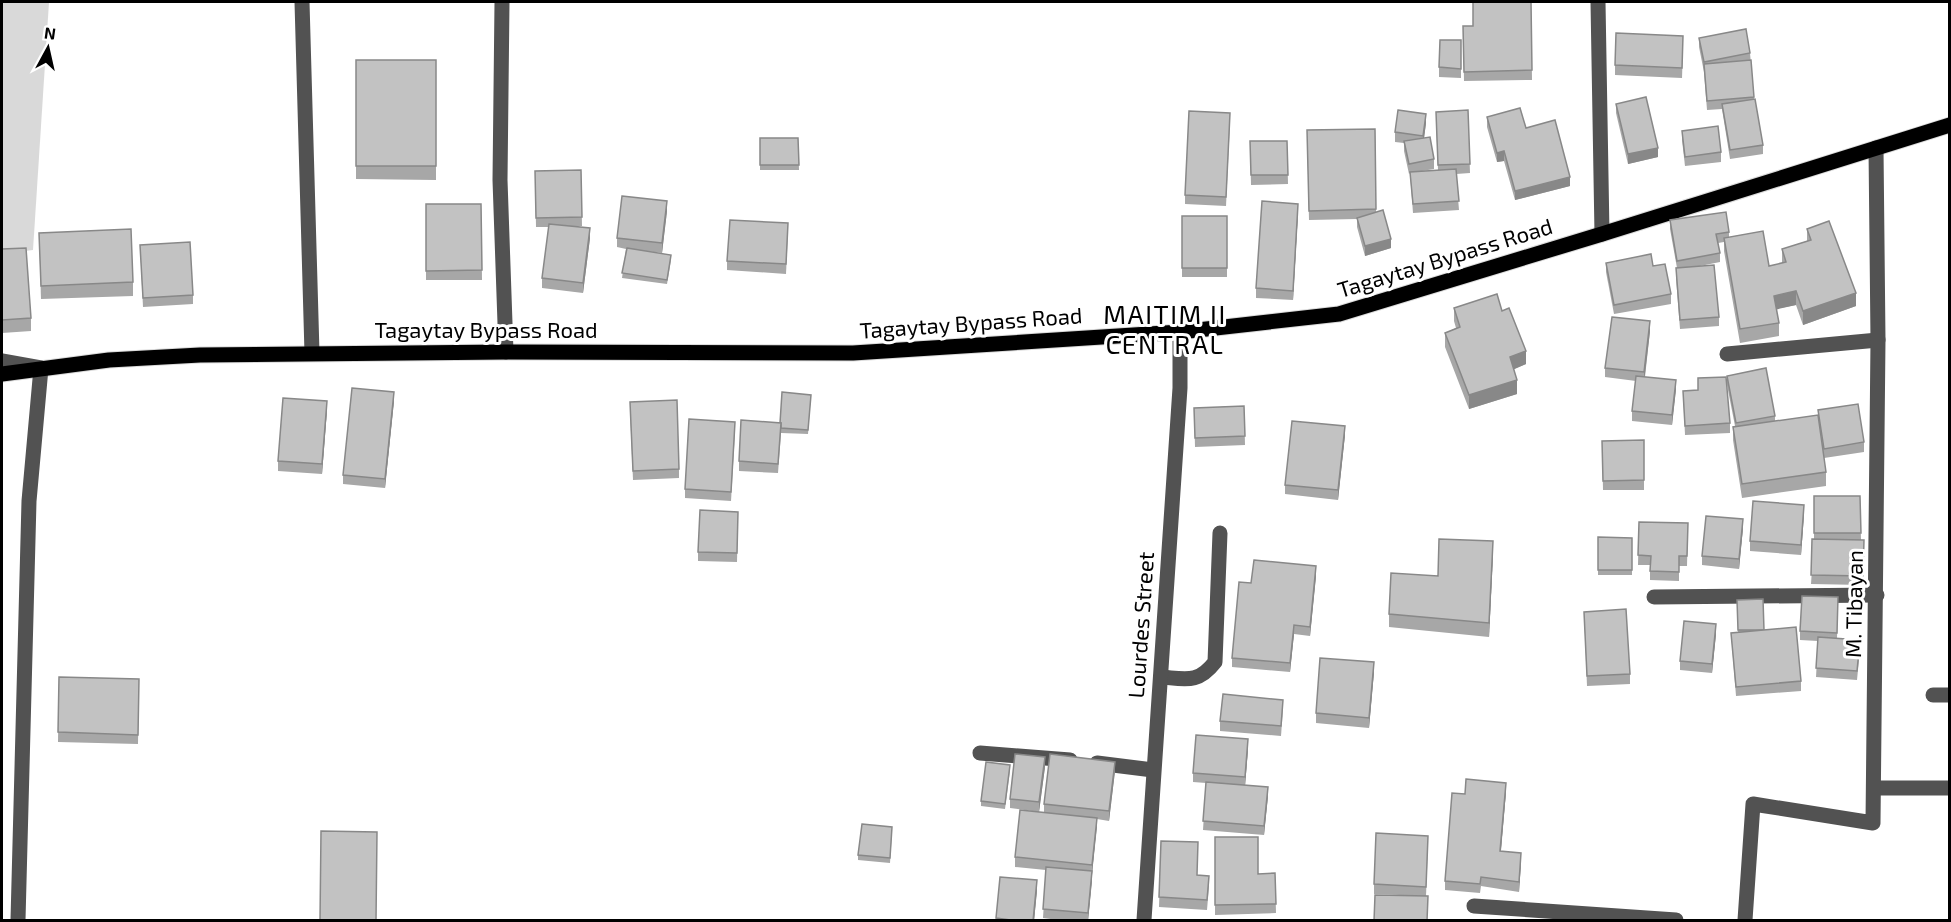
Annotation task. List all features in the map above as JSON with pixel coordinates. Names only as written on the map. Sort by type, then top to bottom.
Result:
[{"type":"main road","name":"Tagaytay Bypass Road","points":[[2,374],[109,360],[200,355],[506,352],[853,353],[1180,332],[1339,314],[1950,125]]},
{"type":"street","points":[[302,2],[312,353]]},
{"type":"street","points":[[502,2],[500,180],[506,352]]},
{"type":"street","points":[[1598,2],[1602,234]]},
{"type":"street","name":"M. Tibayan","points":[[1745,921],[1753,804],[1873,823],[1877,595],[1876,148]]},
{"type":"street","name":"Lourdes Street","points":[[1144,921],[1180,388],[1180,332]]},
{"type":"street","points":[[1727,354],[1878,340]]},
{"type":"street","points":[[2,361],[41,368],[29,501],[18,921]]},
{"type":"street","points":[[1161,676],[1189,679],[1206,673],[1215,662],[1220,533]]},
{"type":"street","points":[[1654,597],[1877,595]]},
{"type":"street","points":[[1933,695],[1950,695]]},
{"type":"street","points":[[980,753],[1012,754],[1153,770]]},
{"type":"street","points":[[1874,788],[1950,788]]},
{"type":"street","points":[[1474,906],[1676,921]]},
{"type":"shaded area","points":[[2,2],[49,2],[33,250],[2,254]]},
{"type":"building","points":[[1473,2],[1531,2],[1532,70],[1464,72],[1463,26],[1473,26]]},
{"type":"building","points":[[1746,29],[1750,53],[1704,62],[1699,38]]},
{"type":"building","points":[[1616,33],[1683,36],[1682,68],[1615,65]]},
{"type":"building","points":[[1440,40],[1461,40],[1461,69],[1439,67]]},
{"type":"building","points":[[356,60],[436,60],[436,166],[356,166]]},
{"type":"building","points":[[1751,60],[1754,97],[1707,101],[1704,64]]},
{"type":"building","points":[[1646,97],[1658,148],[1628,154],[1616,104]]},
{"type":"building","points":[[1755,99],[1763,145],[1730,150],[1722,104]]},
{"type":"building","points":[[1520,108],[1526,128],[1555,120],[1570,177],[1515,191],[1504,151],[1497,153],[1487,117]]},
{"type":"building","points":[[1398,110],[1426,114],[1423,136],[1395,132]]},
{"type":"building","points":[[1468,110],[1470,164],[1438,165],[1436,112]]},
{"type":"building","points":[[1189,111],[1230,113],[1226,197],[1185,195]]},
{"type":"building","points":[[1718,126],[1721,152],[1685,157],[1682,131]]},
{"type":"building","points":[[1375,129],[1376,209],[1309,211],[1307,130]]},
{"type":"building","points":[[1430,137],[1434,159],[1409,164],[1404,141]]},
{"type":"building","points":[[760,138],[798,138],[799,165],[760,165]]},
{"type":"building","points":[[1250,141],[1287,141],[1288,175],[1251,175]]},
{"type":"building","points":[[1456,169],[1459,201],[1413,204],[1410,172]]},
{"type":"building","points":[[581,170],[582,217],[536,218],[535,171]]},
{"type":"building","points":[[622,196],[667,201],[662,243],[617,238]]},
{"type":"building","points":[[1262,201],[1298,204],[1293,291],[1256,288]]},
{"type":"building","points":[[426,204],[481,204],[482,270],[426,271]]},
{"type":"building","points":[[1383,210],[1391,239],[1365,246],[1357,218]]},
{"type":"building","points":[[1726,212],[1729,232],[1716,234],[1720,253],[1677,261],[1670,220]]},
{"type":"building","points":[[1182,216],[1227,216],[1227,268],[1182,268]]},
{"type":"building","points":[[730,220],[788,223],[786,264],[727,261]]},
{"type":"building","points":[[1829,221],[1856,293],[1803,311],[1796,291],[1774,296],[1779,323],[1740,329],[1724,238],[1763,231],[1769,266],[1786,262],[1782,249],[1811,240],[1807,229]]},
{"type":"building","points":[[549,224],[590,228],[583,283],[542,278]]},
{"type":"building","points":[[131,229],[133,282],[41,286],[39,233]]},
{"type":"building","points":[[190,242],[193,295],[143,298],[140,245]]},
{"type":"building","points":[[26,248],[31,318],[2,320],[2,249]]},
{"type":"building","points":[[627,248],[671,255],[667,280],[622,273]]},
{"type":"building","points":[[1651,254],[1653,266],[1665,264],[1671,294],[1614,305],[1606,263]]},
{"type":"building","points":[[1714,265],[1719,317],[1680,320],[1676,268]]},
{"type":"building","points":[[1497,294],[1502,311],[1509,308],[1526,351],[1510,357],[1517,380],[1469,395],[1445,333],[1460,327],[1454,308]]},
{"type":"building","points":[[1612,317],[1650,321],[1644,372],[1605,368]]},
{"type":"building","points":[[1766,368],[1775,416],[1736,423],[1727,376]]},
{"type":"building","points":[[1636,376],[1676,380],[1672,415],[1632,411]]},
{"type":"building","points":[[1726,377],[1730,423],[1685,426],[1683,391],[1698,390],[1698,378]]},
{"type":"building","points":[[352,388],[394,392],[385,479],[343,475]]},
{"type":"building","points":[[782,392],[811,395],[808,430],[781,428]]},
{"type":"building","points":[[283,398],[327,401],[322,464],[278,461]]},
{"type":"building","points":[[677,400],[679,469],[633,471],[630,402]]},
{"type":"building","points":[[1858,404],[1864,442],[1824,449],[1818,410]]},
{"type":"building","points":[[1244,406],[1245,436],[1195,438],[1194,408]]},
{"type":"building","points":[[1818,415],[1826,472],[1742,484],[1733,427]]},
{"type":"building","points":[[689,419],[735,422],[731,492],[685,489]]},
{"type":"building","points":[[741,420],[781,423],[778,464],[739,461]]},
{"type":"building","points":[[1292,421],[1345,426],[1338,490],[1285,485]]},
{"type":"building","points":[[1644,440],[1644,480],[1603,481],[1602,441]]},
{"type":"building","points":[[1814,496],[1860,496],[1861,533],[1814,533]]},
{"type":"building","points":[[1753,501],[1804,505],[1801,545],[1750,541]]},
{"type":"building","points":[[700,510],[738,512],[737,553],[698,552]]},
{"type":"building","points":[[1706,516],[1743,519],[1739,559],[1702,556]]},
{"type":"building","points":[[1639,522],[1688,523],[1687,556],[1679,556],[1679,572],[1650,571],[1651,556],[1638,555]]},
{"type":"building","points":[[1598,537],[1632,538],[1632,570],[1598,570]]},
{"type":"building","points":[[1439,539],[1493,541],[1489,623],[1389,614],[1391,573],[1438,576]]},
{"type":"building","points":[[1812,539],[1864,540],[1863,576],[1811,575]]},
{"type":"building","points":[[1254,560],[1316,566],[1310,627],[1294,625],[1290,663],[1232,658],[1239,582],[1251,583]]},
{"type":"building","points":[[1802,596],[1838,597],[1837,633],[1800,631]]},
{"type":"building","points":[[1763,599],[1764,630],[1738,630],[1737,600]]},
{"type":"building","points":[[1626,609],[1630,674],[1587,676],[1584,612]]},
{"type":"building","points":[[1684,621],[1716,624],[1712,664],[1680,661]]},
{"type":"building","points":[[1796,627],[1801,681],[1736,687],[1731,633]]},
{"type":"building","points":[[1818,637],[1860,640],[1857,671],[1816,668]]},
{"type":"building","points":[[1320,658],[1374,662],[1369,718],[1316,713]]},
{"type":"building","points":[[59,677],[139,679],[138,735],[58,732]]},
{"type":"building","points":[[1223,694],[1283,700],[1281,726],[1220,721]]},
{"type":"building","points":[[1196,735],[1248,739],[1245,777],[1193,773]]},
{"type":"building","points":[[1015,754],[1045,757],[1039,802],[1010,799]]},
{"type":"building","points":[[1050,754],[1115,762],[1109,811],[1044,804]]},
{"type":"building","points":[[986,762],[1010,765],[1005,804],[981,801]]},
{"type":"building","points":[[1466,779],[1506,783],[1500,851],[1521,853],[1519,882],[1481,877],[1480,884],[1445,881],[1452,793],[1465,794]]},
{"type":"building","points":[[1206,782],[1268,787],[1264,826],[1203,821]]},
{"type":"building","points":[[1020,810],[1097,818],[1092,865],[1015,857]]},
{"type":"building","points":[[862,824],[892,827],[890,858],[858,855]]},
{"type":"building","points":[[321,831],[377,832],[376,921],[320,921]]},
{"type":"building","points":[[1376,833],[1428,836],[1426,887],[1374,884]]},
{"type":"building","points":[[1215,837],[1258,837],[1258,874],[1275,873],[1276,904],[1215,905]]},
{"type":"building","points":[[1161,841],[1198,842],[1197,875],[1209,876],[1207,900],[1159,897]]},
{"type":"building","points":[[1046,867],[1092,871],[1088,913],[1043,909]]},
{"type":"building","points":[[1000,877],[1037,880],[1033,921],[996,918]]},
{"type":"building","points":[[1375,895],[1428,896],[1427,921],[1374,921]]},
{"type":"district","name":"MAITIM II CENTRAL","points":[[1165,330]]}]
